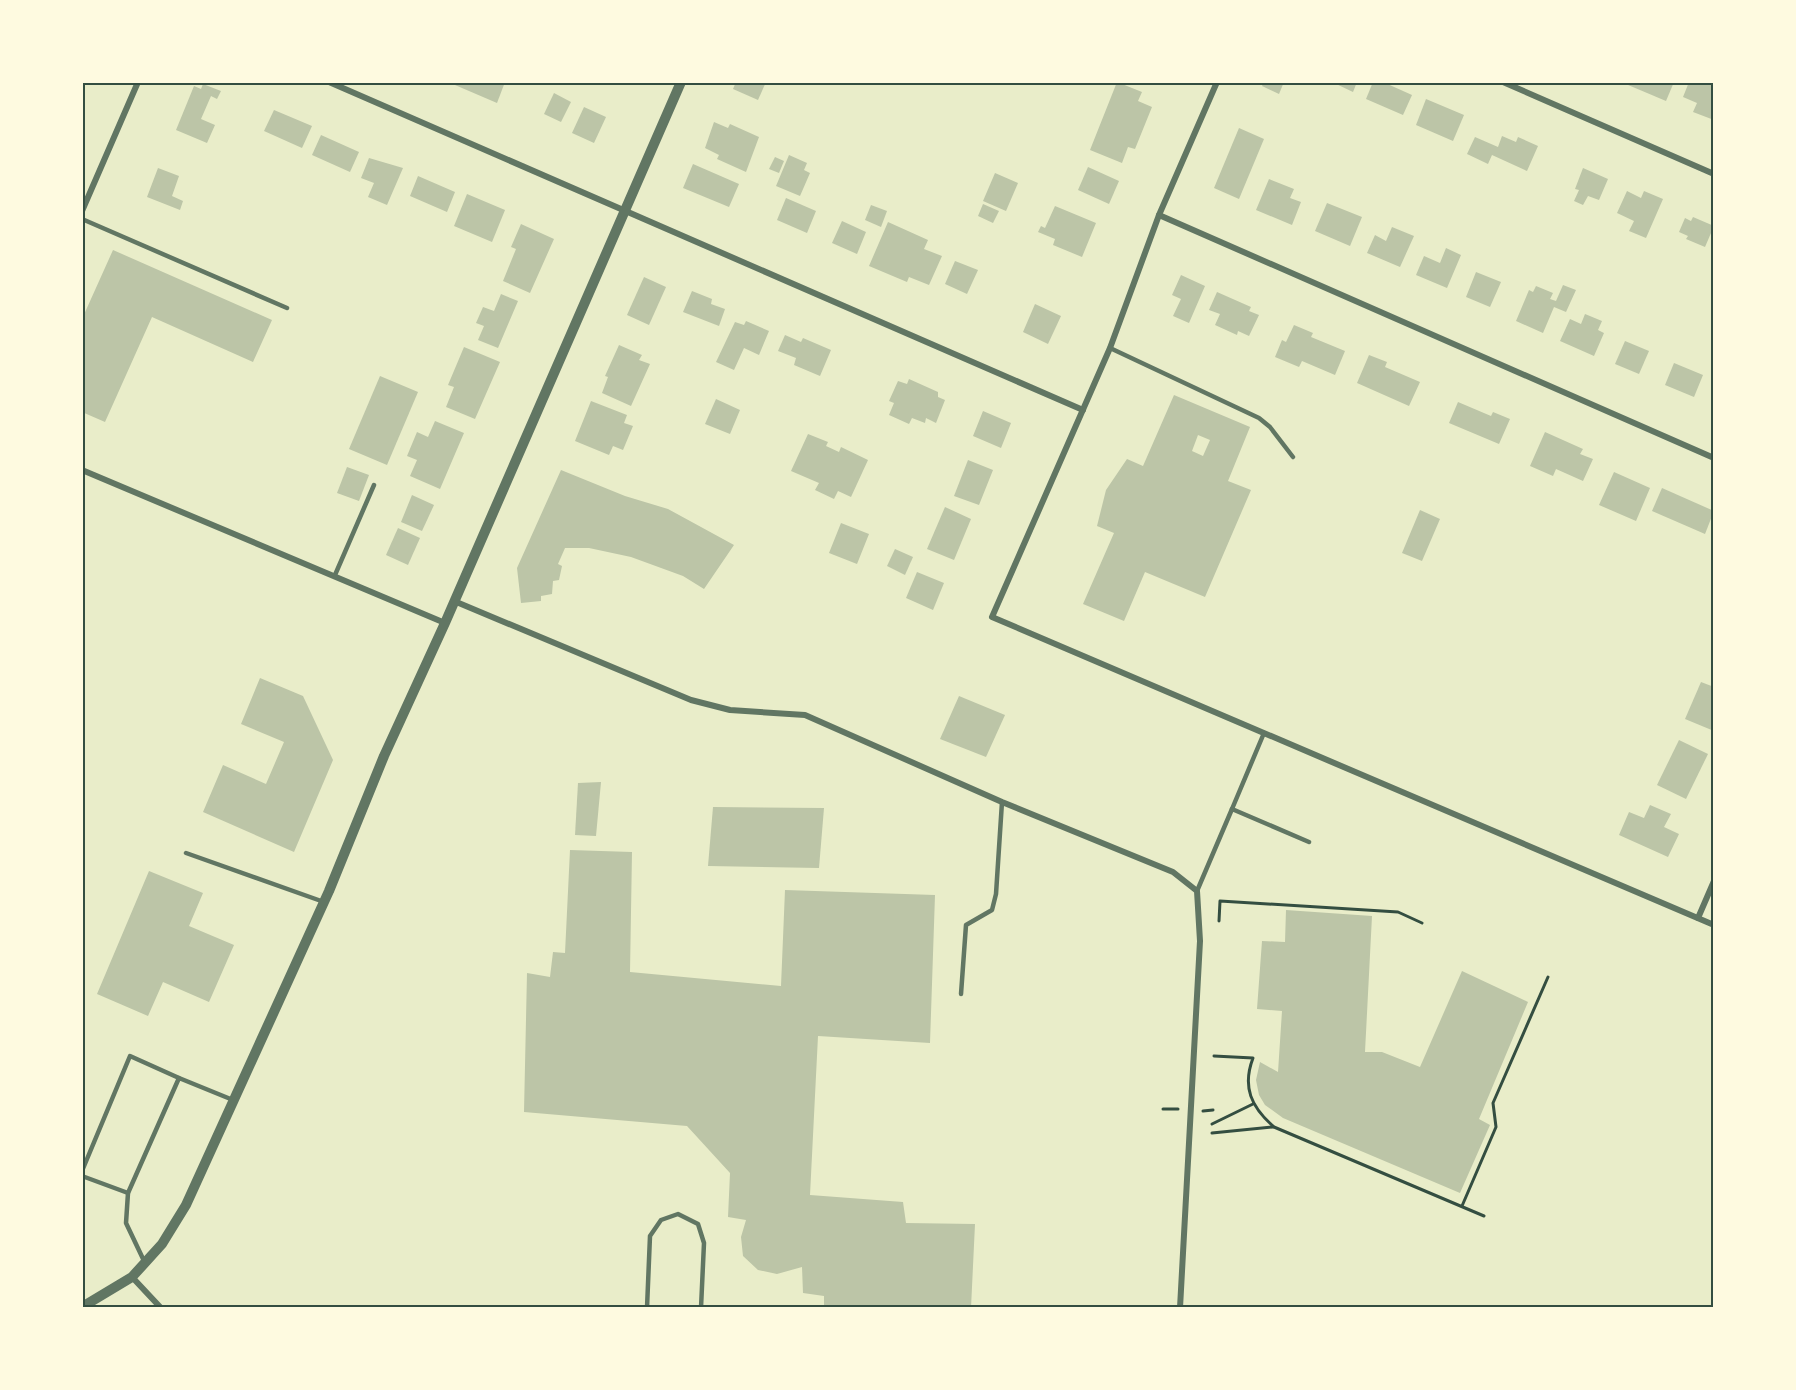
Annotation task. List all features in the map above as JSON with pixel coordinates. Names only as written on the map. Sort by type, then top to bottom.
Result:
[{"type":"street","points":[[82,211],[138,82]]},
{"type":"street","points":[[329,82],[1083,410]]},
{"type":"street","points":[[82,1307],[132,1277],[162,1244],[186,1205],[324,902],[384,756],[445,623],[681,82]]},
{"type":"street","points":[[1217,82],[1159,215],[1110,348],[992,617],[1713,925]]},
{"type":"street","points":[[1503,82],[1713,174]]},
{"type":"street","points":[[1159,215],[1713,458]]},
{"type":"street","points":[[82,470],[445,623]]},
{"type":"street","points":[[454,601],[691,700],[730,710],[805,715],[1002,802],[1173,872],[1197,891],[1200,941],[1180,1308]]},
{"type":"street","points":[[1698,918],[1713,881]]},
{"type":"street","points":[[132,1277],[161,1308]]},
{"type":"lane","points":[[82,219],[287,308]]},
{"type":"lane","points":[[1110,348],[1259,418],[1270,427],[1293,457]]},
{"type":"lane","points":[[335,575],[374,485]]},
{"type":"lane","points":[[1197,891],[1264,734]]},
{"type":"lane","points":[[961,994],[966,925],[992,910],[996,894],[1002,802]]},
{"type":"lane","points":[[1232,809],[1309,842]]},
{"type":"lane","points":[[186,853],[324,902]]},
{"type":"lane","points":[[82,1171],[130,1056],[234,1100]]},
{"type":"lane","points":[[145,1263],[126,1223],[128,1193],[179,1078]]},
{"type":"lane","points":[[82,1176],[128,1193]]},
{"type":"lane","points":[[647,1308],[650,1236],[661,1220],[678,1214],[698,1224],[704,1243],[701,1308]]},
{"type":"path","points":[[1219,921],[1220,901],[1398,912],[1422,923]]},
{"type":"path","points":[[1462,1206],[1496,1127],[1493,1103],[1548,976]]},
{"type":"path","points":[[1214,1056],[1253,1058],[1247,1083],[1252,1104],[1260,1115],[1274,1127],[1484,1216]]},
{"type":"path","points":[[1212,1124],[1252,1104]]},
{"type":"path","points":[[1163,1109],[1178,1109]]},
{"type":"path","points":[[1203,1111],[1213,1110]]},
{"type":"path","points":[[1212,1132],[1274,1127]]},
{"type":"building","points":[[448,82],[505,82],[497,103]]},
{"type":"building","points":[[736,82],[766,82],[758,100],[733,89]]},
{"type":"building","points":[[1117,82],[1142,92],[1138,101],[1152,107],[1135,149],[1128,147],[1122,163],[1090,150]]},
{"type":"building","points":[[1264,82],[1284,82],[1279,94],[1262,86]]},
{"type":"building","points":[[1332,82],[1357,82],[1353,92]]},
{"type":"building","points":[[1373,82],[1383,82],[1412,95],[1403,115],[1366,99]]},
{"type":"building","points":[[1621,82],[1674,82],[1666,101]]},
{"type":"building","points":[[1689,82],[1714,85],[1714,120],[1693,112],[1697,103],[1683,97]]},
{"type":"building","points":[[203,84],[221,91],[217,99],[211,96],[201,119],[215,125],[207,143],[176,130],[194,86],[201,89]]},
{"type":"building","points":[[554,93],[571,102],[561,122],[544,114]]},
{"type":"building","points":[[1426,99],[1464,115],[1453,141],[1416,125]]},
{"type":"building","points":[[584,107],[606,117],[594,143],[572,133]]},
{"type":"building","points":[[274,110],[312,126],[302,148],[264,131]]},
{"type":"building","points":[[714,122],[728,128],[730,124],[759,137],[746,172],[717,159],[719,155],[705,148]]},
{"type":"building","points":[[1239,128],[1264,139],[1239,199],[1214,188]]},
{"type":"building","points":[[321,135],[359,152],[350,172],[312,155]]},
{"type":"building","points":[[1502,136],[1516,142],[1518,137],[1538,146],[1527,171],[1492,155],[1488,164],[1467,154],[1475,137],[1498,147]]},
{"type":"building","points":[[789,155],[807,163],[804,170],[810,173],[800,196],[776,186]]},
{"type":"building","points":[[775,157],[784,161],[779,173],[769,169]]},
{"type":"building","points":[[369,158],[403,168],[387,205],[368,197],[374,183],[361,178]]},
{"type":"building","points":[[693,164],[739,184],[729,207],[683,188]]},
{"type":"building","points":[[1088,167],[1119,181],[1109,204],[1078,190]]},
{"type":"building","points":[[158,168],[179,176],[172,196],[183,201],[180,210],[147,197]]},
{"type":"building","points":[[1583,168],[1608,179],[1599,200],[1588,196],[1583,205],[1574,201],[1579,190],[1575,189]]},
{"type":"building","points":[[995,173],[1018,183],[1006,211],[983,201]]},
{"type":"building","points":[[418,176],[455,192],[447,212],[410,196]]},
{"type":"building","points":[[1269,179],[1294,189],[1290,198],[1301,202],[1292,225],[1256,210]]},
{"type":"building","points":[[1627,191],[1641,198],[1644,191],[1663,199],[1646,238],[1629,231],[1634,221],[1617,213]]},
{"type":"building","points":[[467,194],[505,210],[492,242],[454,226]]},
{"type":"building","points":[[786,198],[816,211],[807,233],[777,220]]},
{"type":"building","points":[[1327,203],[1362,217],[1350,246],[1315,231]]},
{"type":"building","points":[[983,204],[999,211],[993,223],[978,216]]},
{"type":"building","points":[[871,205],[887,211],[881,227],[865,220]]},
{"type":"building","points":[[1055,206],[1096,223],[1082,257],[1053,245],[1055,239],[1038,232],[1041,226],[1045,228]]},
{"type":"building","points":[[1693,217],[1714,226],[1705,247],[1686,239],[1688,236],[1679,232],[1685,218],[1691,221]]},
{"type":"building","points":[[842,221],[866,232],[857,254],[832,243]]},
{"type":"building","points":[[888,222],[928,240],[924,249],[942,256],[929,285],[909,277],[907,282],[869,266]]},
{"type":"building","points":[[521,224],[554,239],[530,293],[503,281],[516,249],[511,247]]},
{"type":"building","points":[[1392,227],[1414,236],[1400,267],[1367,253],[1375,235],[1386,241]]},
{"type":"building","points":[[1446,248],[1461,255],[1447,288],[1416,275],[1424,256],[1440,263]]},
{"type":"building","points":[[113,250],[272,320],[253,362],[152,317],[105,422],[82,412],[82,319]]},
{"type":"building","points":[[955,261],[978,270],[967,294],[945,284]]},
{"type":"building","points":[[1476,272],[1501,282],[1490,307],[1466,297]]},
{"type":"building","points":[[1181,275],[1205,286],[1189,323],[1173,316],[1181,299],[1172,295]]},
{"type":"building","points":[[644,277],[666,287],[649,325],[627,315]]},
{"type":"building","points":[[1563,285],[1576,290],[1566,312],[1554,307],[1543,333],[1516,321],[1529,290],[1533,292],[1536,286],[1553,293],[1550,299],[1556,301]]},
{"type":"building","points":[[692,291],[712,299],[711,304],[725,309],[719,326],[683,312]]},
{"type":"building","points":[[1217,292],[1251,307],[1249,311],[1259,315],[1249,336],[1238,331],[1237,335],[1215,325],[1220,314],[1209,310]]},
{"type":"building","points":[[501,294],[518,301],[498,348],[478,340],[484,326],[476,323],[483,307],[494,311]]},
{"type":"building","points":[[1035,304],[1061,316],[1048,344],[1023,332]]},
{"type":"building","points":[[1585,314],[1602,321],[1598,330],[1604,333],[1594,356],[1560,341],[1570,319],[1581,324]]},
{"type":"building","points":[[746,321],[769,331],[759,355],[744,348],[734,370],[716,362],[735,322],[744,325]]},
{"type":"building","points":[[1294,325],[1313,333],[1311,337],[1345,351],[1335,375],[1302,361],[1299,367],[1275,357],[1282,340],[1286,342]]},
{"type":"building","points":[[785,335],[801,342],[803,338],[831,350],[820,376],[794,365],[796,358],[778,351]]},
{"type":"building","points":[[1625,341],[1649,351],[1639,374],[1615,364]]},
{"type":"building","points":[[619,345],[642,355],[639,360],[650,364],[631,406],[602,393],[608,377],[605,376]]},
{"type":"building","points":[[464,347],[500,362],[475,419],[446,407],[454,387],[448,385]]},
{"type":"building","points":[[1369,355],[1387,362],[1385,367],[1420,382],[1409,406],[1357,383]]},
{"type":"building","points":[[1674,363],[1703,375],[1694,397],[1665,385]]},
{"type":"building","points":[[380,376],[418,392],[387,465],[349,449]]},
{"type":"building","points":[[909,379],[938,392],[938,397],[945,400],[936,423],[926,418],[925,423],[912,418],[909,424],[889,415],[894,403],[889,401],[898,381],[907,384]]},
{"type":"building","points":[[1174,395],[1250,427],[1228,481],[1251,490],[1205,597],[1145,572],[1124,621],[1083,604],[1114,533],[1097,526],[1106,490],[1127,459],[1143,466]],"holes":[[[1198,435],[1210,440],[1203,456],[1192,451]]]},
{"type":"building","points":[[716,399],[740,410],[730,434],[705,424]]},
{"type":"building","points":[[591,401],[627,415],[624,423],[633,426],[623,450],[613,446],[609,455],[575,441]]},
{"type":"building","points":[[1458,402],[1491,416],[1493,412],[1510,419],[1499,444],[1449,423]]},
{"type":"building","points":[[983,411],[1011,423],[1001,448],[973,436]]},
{"type":"building","points":[[435,421],[464,433],[440,489],[410,476],[417,460],[407,456],[417,432],[428,437]]},
{"type":"building","points":[[1545,432],[1583,449],[1580,454],[1593,459],[1583,481],[1556,469],[1553,476],[1530,466]]},
{"type":"building","points":[[808,434],[828,442],[826,446],[839,452],[841,447],[868,460],[851,497],[838,491],[834,499],[815,490],[819,483],[791,471]]},
{"type":"building","points":[[968,460],[993,470],[979,505],[954,496]]},
{"type":"building","points":[[347,467],[369,475],[359,501],[337,493]]},
{"type":"building","points":[[561,470],[625,496],[668,509],[734,545],[704,589],[683,576],[631,557],[589,548],[565,548],[558,564],[562,566],[559,580],[553,581],[552,594],[541,596],[541,601],[521,603],[517,568]]},
{"type":"building","points":[[1614,472],[1650,488],[1636,521],[1599,505]]},
{"type":"building","points":[[1662,488],[1714,511],[1705,534],[1652,511]]},
{"type":"building","points":[[412,495],[434,505],[422,531],[401,522]]},
{"type":"building","points":[[945,507],[971,519],[954,560],[927,549]]},
{"type":"building","points":[[1420,510],[1440,519],[1422,561],[1402,553]]},
{"type":"building","points":[[841,523],[869,534],[857,564],[829,553]]},
{"type":"building","points":[[398,528],[420,538],[408,565],[386,555]]},
{"type":"building","points":[[895,549],[913,557],[905,575],[887,566]]},
{"type":"building","points":[[917,572],[944,583],[933,610],[906,598]]},
{"type":"building","points":[[260,678],[303,696],[333,760],[294,852],[203,812],[223,765],[266,784],[284,742],[241,724]]},
{"type":"building","points":[[1701,682],[1714,687],[1714,731],[1685,719]]},
{"type":"building","points":[[959,696],[1005,715],[986,757],[940,739]]},
{"type":"building","points":[[1679,740],[1708,754],[1686,799],[1657,785]]},
{"type":"building","points":[[601,782],[596,836],[575,835],[578,783]]},
{"type":"building","points":[[1650,805],[1671,814],[1664,827],[1679,834],[1668,857],[1619,835],[1629,812],[1644,818]]},
{"type":"building","points":[[713,807],[824,808],[819,868],[708,866]]},
{"type":"building","points":[[570,850],[632,852],[630,972],[781,986],[785,890],[935,895],[930,1043],[818,1036],[810,1195],[903,1202],[906,1223],[975,1224],[971,1308],[824,1308],[824,1296],[803,1293],[802,1267],[777,1274],[758,1270],[743,1256],[741,1237],[746,1220],[728,1217],[730,1173],[687,1126],[524,1112],[527,973],[550,977],[553,952],[565,953]]},
{"type":"building","points":[[149,871],[203,893],[189,926],[234,945],[209,1002],[163,982],[148,1016],[97,994]]},
{"type":"building","points":[[1286,910],[1372,916],[1365,1052],[1382,1052],[1420,1067],[1462,971],[1528,1002],[1479,1119],[1490,1125],[1460,1193],[1283,1118],[1265,1105],[1259,1095],[1256,1080],[1260,1062],[1278,1072],[1282,1011],[1257,1009],[1262,941],[1285,942]]}]
